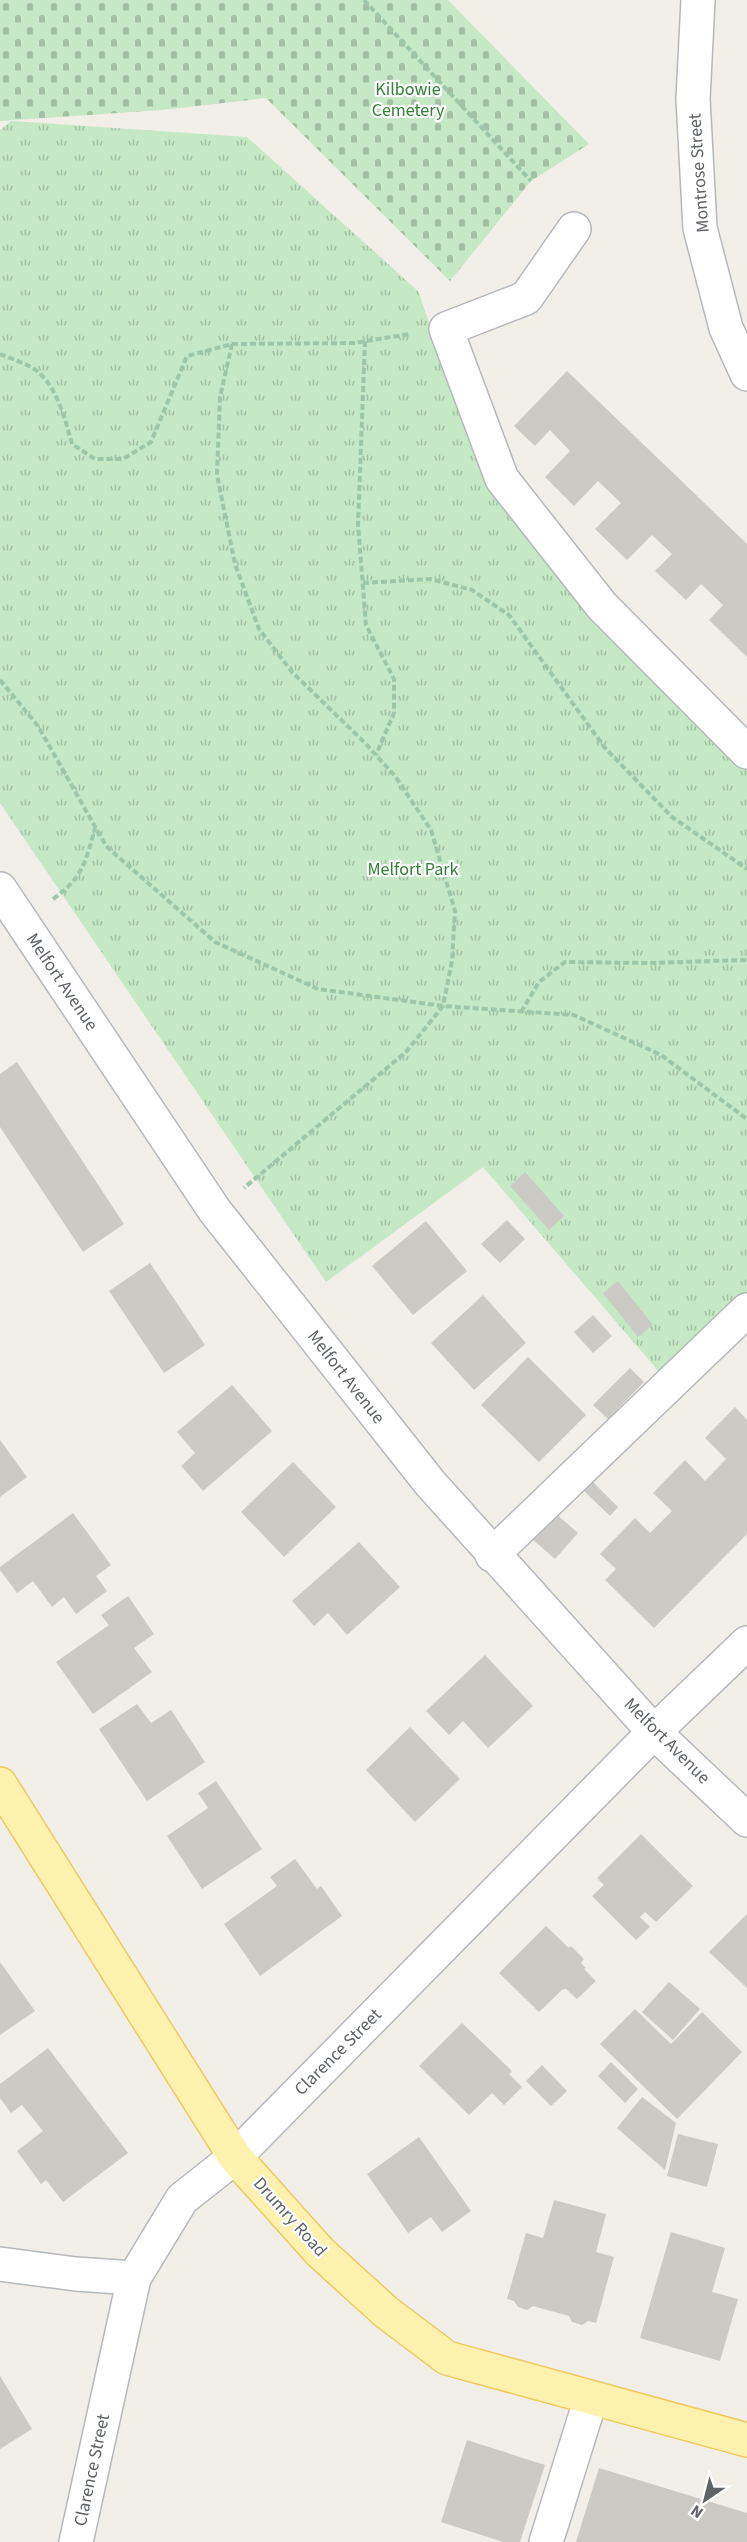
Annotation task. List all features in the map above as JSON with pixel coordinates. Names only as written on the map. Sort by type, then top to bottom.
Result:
[{"type":"main road","name":"Drumry Road","points":[[0,1784],[235,2157],[320,2252],[386,2312],[447,2358],[747,2440]]},
{"type":"street","name":"Montrose Street","points":[[698,0],[693,99],[700,228],[726,328],[747,374]]},
{"type":"street","points":[[574,229],[526,298],[446,329],[502,479],[602,606],[747,752]]},
{"type":"street","name":"Melfort Avenue","points":[[0,889],[215,1211],[430,1483],[492,1555],[654,1732],[747,1820]]},
{"type":"street","points":[[492,1555],[747,1310]]},
{"type":"street","name":"Clarence Street","points":[[76,2542],[134,2278],[182,2199],[235,2157],[654,1732],[747,1643]]},
{"type":"street","points":[[0,2264],[76,2274],[134,2278]]},
{"type":"street","points":[[546,2542],[591,2398]]},
{"type":"path","points":[[364,0],[531,181]]},
{"type":"path","points":[[0,354],[33,368],[47,382],[64,416],[72,444],[94,459],[123,459],[151,442],[187,356],[232,344],[354,343],[446,329]]},
{"type":"path","points":[[365,341],[358,524],[366,625],[394,679],[394,713],[376,754]]},
{"type":"path","points":[[215,1211],[406,1052],[443,1006],[452,961],[455,911],[431,830],[395,776],[376,754],[292,672],[259,629],[235,564],[217,475],[220,397],[232,344]]},
{"type":"path","points":[[363,583],[430,579],[472,590],[509,615],[605,748],[672,817],[747,869]]},
{"type":"path","points":[[0,680],[38,726],[106,846],[215,942],[318,989],[443,1006],[574,1015],[661,1055],[747,1119]]},
{"type":"path","points":[[21,920],[64,892],[85,866],[95,828]]},
{"type":"path","points":[[520,1011],[539,982],[565,962],[649,963],[747,960]]},
{"type":"green space","name":"Kilbowie Cemetery","points":[[0,0],[448,0],[589,144],[531,181],[450,281],[266,98],[162,110],[0,121]]},
{"type":"green space","name":"Melfort Park","points":[[11,121],[247,137],[418,291],[487,487],[600,625],[747,771],[747,1292],[661,1374],[483,1167],[326,1282],[0,803],[0,130]]},
{"type":"building","points":[[567,371],[747,544],[747,657],[709,620],[723,605],[701,584],[686,600],[655,571],[672,554],[652,535],[627,560],[595,529],[621,503],[598,481],[574,506],[545,477],[570,451],[550,430],[535,446],[514,426]]},
{"type":"building","points":[[17,1062],[124,1224],[83,1252],[0,1127],[0,1074]]},
{"type":"building","points":[[525,1172],[564,1216],[549,1230],[510,1186]]},
{"type":"building","points":[[507,1220],[525,1239],[500,1263],[481,1244]]},
{"type":"building","points":[[426,1221],[467,1271],[413,1315],[372,1266]]},
{"type":"building","points":[[150,1263],[205,1345],[164,1373],[109,1291]]},
{"type":"building","points":[[618,1281],[653,1325],[638,1337],[603,1293]]},
{"type":"building","points":[[483,1295],[526,1343],[474,1390],[431,1343]]},
{"type":"building","points":[[593,1315],[612,1336],[593,1353],[574,1332]]},
{"type":"building","points":[[528,1357],[586,1415],[539,1462],[481,1405]]},
{"type":"building","points":[[630,1368],[644,1382],[608,1419],[593,1405]]},
{"type":"building","points":[[232,1385],[272,1431],[203,1491],[181,1466],[195,1453],[177,1432]]},
{"type":"building","points":[[735,1407],[747,1420],[747,1534],[654,1628],[605,1580],[616,1569],[600,1554],[635,1518],[650,1533],[672,1511],[653,1493],[685,1460],[705,1481],[726,1459],[705,1438]]},
{"type":"building","points":[[0,1440],[27,1477],[0,1497]]},
{"type":"building","points":[[293,1462],[336,1507],[284,1557],[241,1512]]},
{"type":"building","points":[[592,1481],[618,1507],[610,1516],[583,1490]]},
{"type":"building","points":[[73,1513],[111,1565],[96,1576],[107,1591],[76,1614],[64,1597],[52,1607],[33,1581],[17,1593],[0,1570],[0,1567]]},
{"type":"building","points":[[555,1513],[578,1533],[555,1559],[532,1539]]},
{"type":"building","points":[[359,1542],[400,1587],[347,1635],[328,1613],[314,1626],[292,1601]]},
{"type":"building","points":[[128,1596],[154,1634],[134,1648],[152,1672],[93,1714],[56,1662],[109,1625],[101,1615]]},
{"type":"building","points":[[485,1655],[533,1706],[488,1748],[463,1721],[449,1735],[426,1711]]},
{"type":"building","points":[[137,1704],[151,1723],[171,1710],[205,1762],[147,1801],[99,1729]]},
{"type":"building","points":[[410,1727],[460,1779],[415,1822],[366,1770]]},
{"type":"building","points":[[216,1781],[262,1849],[202,1889],[167,1836],[208,1808],[198,1793]]},
{"type":"building","points":[[641,1834],[693,1886],[656,1922],[645,1912],[640,1917],[650,1927],[636,1940],[592,1896],[604,1885],[597,1878]]},
{"type":"building","points":[[295,1859],[317,1889],[321,1886],[342,1916],[260,1976],[224,1924],[277,1886],[270,1877]]},
{"type":"building","points":[[747,1914],[747,1988],[709,1952]]},
{"type":"building","points":[[546,1926],[584,1959],[581,1963],[586,1968],[584,1969],[596,1981],[577,1999],[563,1989],[539,2012],[499,1973]]},
{"type":"building","points":[[0,1962],[35,2011],[0,2035]]},
{"type":"building","points":[[669,1982],[700,2009],[673,2040],[642,2012]]},
{"type":"building","points":[[635,2009],[671,2044],[702,2012],[742,2052],[677,2119],[600,2044]]},
{"type":"building","points":[[462,2023],[512,2071],[509,2074],[522,2087],[504,2105],[492,2093],[469,2115],[419,2066]]},
{"type":"building","points":[[48,2048],[128,2153],[63,2202],[46,2180],[41,2184],[17,2151],[43,2131],[22,2105],[11,2113],[0,2098],[0,2084]]},
{"type":"building","points":[[611,2062],[638,2089],[625,2103],[598,2076]]},
{"type":"building","points":[[542,2065],[567,2091],[551,2106],[526,2081]]},
{"type":"building","points":[[642,2097],[676,2123],[665,2170],[617,2128]]},
{"type":"building","points":[[678,2134],[718,2144],[707,2187],[667,2176]]},
{"type":"building","points":[[419,2137],[471,2211],[442,2232],[431,2217],[408,2233],[367,2174]]},
{"type":"building","points":[[554,2200],[606,2214],[596,2252],[614,2257],[596,2323],[588,2321],[582,2325],[572,2322],[569,2316],[533,2306],[527,2310],[507,2299],[526,2233],[543,2238]]},
{"type":"building","points":[[671,2232],[725,2248],[712,2292],[738,2299],[720,2361],[640,2338]]},
{"type":"building","points":[[0,2376],[32,2429],[0,2449]]},
{"type":"building","points":[[467,2440],[545,2465],[520,2542],[503,2542],[441,2522]]},
{"type":"building","points":[[599,2468],[747,2513],[747,2542],[576,2542]]}]
